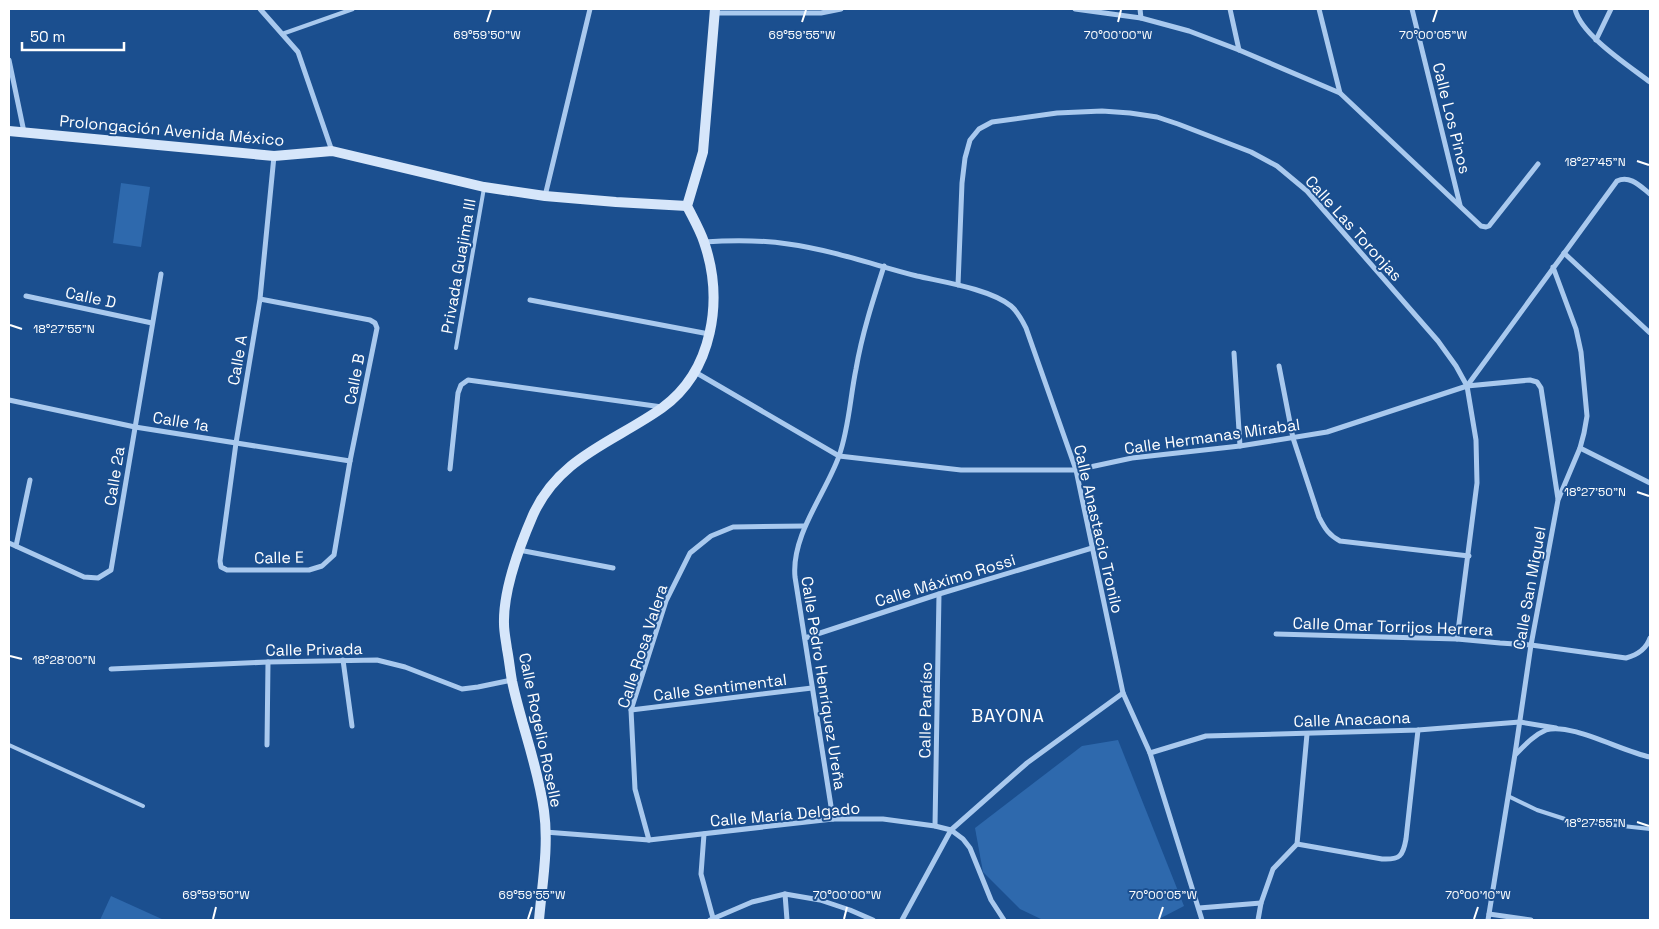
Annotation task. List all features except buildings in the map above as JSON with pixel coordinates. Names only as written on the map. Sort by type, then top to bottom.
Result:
[{"type":"street","points":[[260,9],[298,52],[332,151]]},
{"type":"street","points":[[545,196],[590,9]]},
{"type":"street","points":[[687,206],[703,152],[715,11],[821,13],[841,9]]},
{"type":"street","points":[[1075,9],[1141,18],[1189,31],[1340,93],[1481,226],[1489,226],[1538,164]]},
{"type":"street","points":[[1140,9],[1141,18]]},
{"type":"street","points":[[1230,9],[1239,50]]},
{"type":"street","points":[[1319,9],[1340,93]]},
{"type":"street","name":"Calle Los Pinos","points":[[1412,9],[1460,205]]},
{"type":"street","points":[[1575,9],[1596,40],[1650,82]]},
{"type":"street","points":[[1596,40],[1612,9]]},
{"type":"street","points":[[9,60],[24,132]]},
{"type":"street","name":"Calle Las Toronjas","points":[[958,285],[962,183],[965,158],[970,140],[979,129],[992,122],[1057,113],[1102,111],[1157,117],[1266,159],[1277,166],[1308,191],[1438,341],[1456,366],[1467,386],[1476,440],[1477,483],[1457,639]]},
{"type":"street","name":"Prolongación Avenida México","points":[[9,131],[274,156],[332,151],[484,187],[545,196],[687,206]]},
{"type":"street","name":"Calle A","points":[[221,567],[220,561],[236,443],[260,299],[274,156]]},
{"type":"street","points":[[1467,386],[1617,181],[1629,178],[1650,194]]},
{"type":"street","name":"Calle Rogelio Roselle","points":[[539,920],[544,873],[544,812],[512,680],[504,624],[507,597],[519,550],[534,514],[553,483],[575,462],[662,408],[679,393],[702,360],[710,334],[714,298],[712,276],[704,242],[687,206]]},
{"type":"street","name":"Calle Anastacio Tronilo","points":[[704,242],[750,241],[786,244],[958,285],[1001,300],[1012,306],[1026,328],[1076,470],[1123,693],[1150,753],[1202,920]]},
{"type":"street","points":[[1564,253],[1650,333]]},
{"type":"street","name":"Calle Pedro Henríquez Ureña","points":[[833,819],[794,569],[805,526],[839,456],[849,418],[855,370],[866,322],[884,266]]},
{"type":"street","name":"Calle San Miguel","points":[[1488,920],[1531,645],[1558,500],[1580,448],[1587,416],[1581,352],[1576,329],[1553,267]]},
{"type":"street","name":"Calle 2a","points":[[9,543],[84,577],[98,578],[111,570],[160,274]]},
{"type":"street","name":"Calle D","points":[[26,296],[152,323]]},
{"type":"street","name":"Calle B","points":[[260,299],[370,320],[377,328],[350,462],[334,555]]},
{"type":"street","points":[[530,300],[710,334]]},
{"type":"street","points":[[1234,353],[1240,446]]},
{"type":"street","points":[[1279,366],[1293,438],[1324,529],[1340,541],[1469,556]]},
{"type":"street","name":"Calle Hermanas Mirabal","points":[[695,372],[839,456],[961,470],[1076,470],[1132,458],[1293,438],[1326,432],[1467,386],[1530,380],[1536,382],[1541,388],[1558,500]]},
{"type":"street","points":[[450,469],[458,393],[461,385],[468,380],[662,408]]},
{"type":"street","name":"Calle 1a","points":[[9,400],[135,426],[350,462]]},
{"type":"street","points":[[1580,448],[1650,483]]},
{"type":"street","points":[[16,546],[30,480]]},
{"type":"street","name":"Calle Rosa Valera","points":[[649,840],[635,789],[631,710],[666,601],[690,553],[711,536],[733,527],[805,526]]},
{"type":"street","name":"Calle Máximo Rossi","points":[[805,638],[939,594],[1092,548]]},
{"type":"street","points":[[519,550],[613,568]]},
{"type":"street","name":"Calle E","points":[[221,567],[227,570],[309,570],[322,566],[334,555]]},
{"type":"street","name":"Calle Paraíso","points":[[935,826],[939,594]]},
{"type":"street","name":"Calle Omar Torrijos Herrera","points":[[1276,634],[1457,639],[1500,644],[1531,645],[1626,658],[1642,650],[1650,638]]},
{"type":"street","points":[[343,660],[352,726]]},
{"type":"street","name":"Calle Privada","points":[[111,669],[268,662],[377,660],[405,667],[462,689],[512,680]]},
{"type":"street","points":[[267,745],[268,662]]},
{"type":"street","name":"Calle Sentimental","points":[[631,710],[812,688]]},
{"type":"street","points":[[902,920],[951,830],[1027,763],[1123,693]]},
{"type":"street","name":"Calle Anacaona","points":[[1150,753],[1206,736],[1418,730],[1520,722],[1574,730],[1650,757]]},
{"type":"street","points":[[1515,754],[1531,739],[1545,731],[1556,728]]},
{"type":"street","points":[[1297,844],[1382,859],[1393,859],[1399,856],[1404,851],[1406,839],[1418,730]]},
{"type":"street","points":[[1258,920],[1261,903],[1273,869],[1297,844],[1307,734]]},
{"type":"street","name":"Calle María Delgado","points":[[545,832],[649,840],[833,819],[883,819],[935,826],[951,830],[963,839],[970,848],[991,900],[1004,920]]},
{"type":"street","points":[[704,834],[701,874],[712,919],[752,902],[785,894],[820,900],[873,920]]},
{"type":"street","points":[[785,894],[787,920]]},
{"type":"street","points":[[1199,908],[1261,903]]},
{"type":"street","points":[[1489,914],[1531,920]]},
{"type":"lane","points":[[282,34],[353,9]]},
{"type":"lane","name":"Privada Guajima III","points":[[456,348],[484,187]]},
{"type":"lane","points":[[9,745],[143,806]]},
{"type":"lane","points":[[1508,796],[1537,810],[1568,820],[1650,829]]},
{"type":"shaded area","points":[[121,183],[150,187],[141,247],[113,243]]},
{"type":"shaded area","points":[[1118,740],[1184,906],[1157,920],[1043,920],[1020,909],[983,872],[975,828],[1082,746]]},
{"type":"shaded area","points":[[111,896],[164,920],[100,920]]},
{"type":"district","name":"BAYONA","points":[[1008,716]]}]
